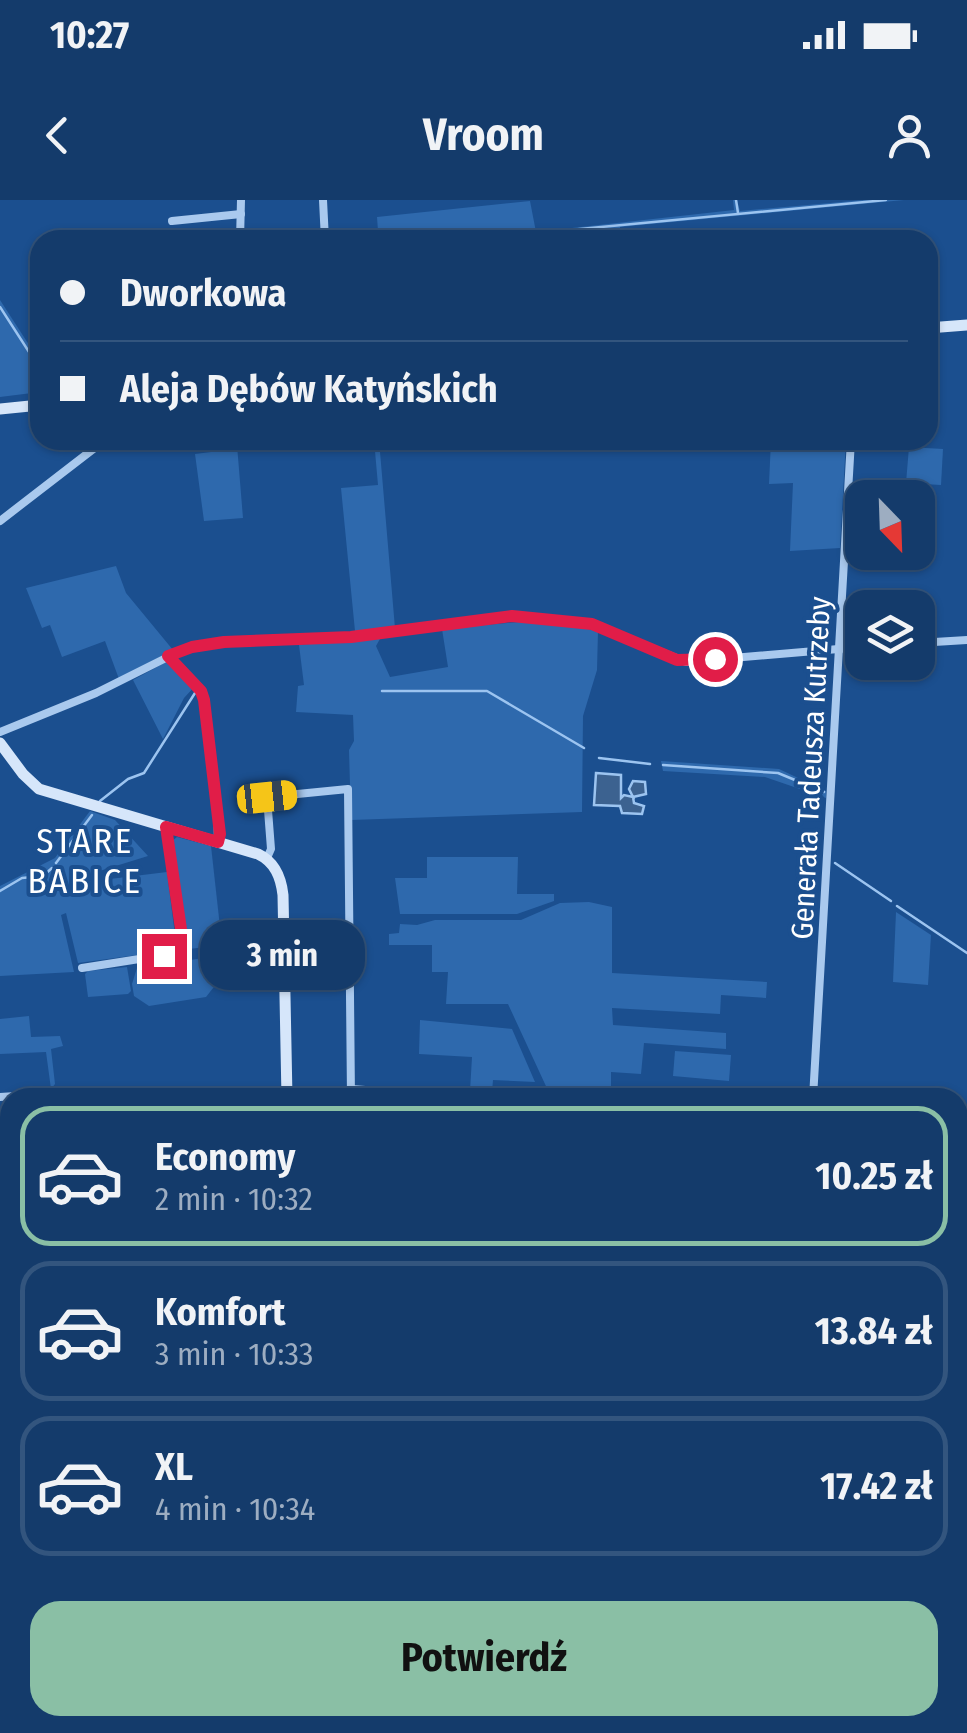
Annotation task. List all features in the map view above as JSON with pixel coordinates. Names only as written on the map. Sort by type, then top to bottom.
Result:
[{"type":"street","points":[[240,230],[241,200]]},
{"type":"street","points":[[323,200],[324,230]]},
{"type":"street","points":[[172,220],[241,214]]},
{"type":"street","points":[[938,327],[967,325]]},
{"type":"street","points":[[0,409],[30,407]]},
{"type":"street","points":[[0,521],[92,450]]},
{"type":"street","name":"Generała Tadeusza Kutrzeby","points":[[814,1088],[850,450]]},
{"type":"street","points":[[0,732],[96,693],[168,656],[224,642],[351,637],[512,616],[592,624],[686,662],[845,649]]},
{"type":"street","points":[[935,642],[967,640]]},
{"type":"street","points":[[168,656],[201,691],[204,700],[218,800],[218,842]]},
{"type":"street","points":[[0,743],[39,789],[267,858],[281,878],[284,895],[286,1088]]},
{"type":"street","points":[[267,858],[271,849],[267,797],[348,788],[350,1088]]},
{"type":"street","points":[[82,968],[171,954],[178,948],[182,936],[166,827]]},
{"type":"shaded area","points":[[733,200],[737,200],[740,211],[904,200],[620,230],[554,230],[734,210]]},
{"type":"shaded area","points":[[530,201],[536,230],[378,230],[377,217]]},
{"type":"shaded area","points":[[0,300],[30,346],[30,393],[0,397]]},
{"type":"shaded area","points":[[943,449],[941,485],[935,485],[935,480],[906,480],[909,450]]},
{"type":"shaded area","points":[[237,450],[243,518],[204,521],[195,454]]},
{"type":"shaded area","points":[[375,450],[380,450],[395,628],[355,631],[341,488],[378,485]]},
{"type":"shaded area","points":[[771,450],[845,450],[840,548],[790,551],[793,483],[769,484]]},
{"type":"shaded area","points":[[116,566],[126,593],[173,650],[119,679],[105,641],[62,657],[50,625],[42,628],[26,588]]},
{"type":"shaded area","points":[[530,621],[598,631],[597,670],[583,716],[582,812],[351,820],[349,750],[354,741],[353,715],[296,712],[298,686],[304,685],[299,645],[381,637],[376,646],[390,677],[448,667],[442,629]]},
{"type":"shaded area","points":[[170,660],[195,686],[184,698],[163,739],[133,680]]},
{"type":"shaded area","points":[[661,761],[779,769],[826,791],[826,798],[765,777],[663,771]]},
{"type":"shaded area","points":[[596,773],[621,775],[621,798],[633,797],[634,803],[644,806],[642,814],[622,813],[620,806],[594,805]]},
{"type":"shaded area","points":[[633,781],[645,782],[646,794],[633,797],[629,789]]},
{"type":"shaded area","points":[[90,811],[115,820],[148,856],[77,878],[77,883],[167,872],[176,943],[167,951],[78,963],[66,913],[61,915],[74,972],[0,976],[0,886],[55,858]]},
{"type":"shaded area","points":[[177,837],[211,846],[222,945],[189,949],[172,841]]},
{"type":"shaded area","points":[[427,857],[518,857],[517,894],[554,894],[554,901],[517,914],[400,914],[395,878],[427,878]]},
{"type":"shaded area","points":[[589,902],[612,907],[612,973],[767,982],[766,998],[721,995],[720,1014],[612,1008],[613,1025],[726,1033],[726,1049],[644,1043],[641,1074],[611,1072],[611,1088],[547,1088],[508,1004],[446,1004],[448,972],[432,972],[432,945],[389,945],[389,934],[399,933],[400,924],[521,920],[560,903]]},
{"type":"shaded area","points":[[896,912],[931,935],[928,985],[893,982]]},
{"type":"shaded area","points":[[210,957],[217,983],[206,997],[149,1006],[134,996],[132,984],[137,968]]},
{"type":"shaded area","points":[[127,967],[131,991],[128,994],[88,997],[88,971]]},
{"type":"shaded area","points":[[29,1016],[31,1037],[60,1036],[63,1046],[51,1049],[55,1084],[52,1088],[46,1052],[0,1054],[0,1019]]},
{"type":"shaded area","points":[[420,1020],[512,1029],[535,1082],[493,1080],[492,1088],[470,1088],[472,1057],[419,1054]]},
{"type":"shaded area","points":[[675,1051],[731,1055],[729,1081],[673,1076]]},
{"type":"waterway","points":[[736,200],[738,213]]},
{"type":"waterway","points":[[570,230],[886,200]]},
{"type":"waterway","points":[[0,307],[30,354]]},
{"type":"waterway","points":[[382,691],[487,691],[584,748]]},
{"type":"waterway","points":[[100,801],[128,779],[144,773],[195,693]]},
{"type":"waterway","points":[[599,758],[650,764]]},
{"type":"waterway","points":[[663,765],[778,773],[824,792]]},
{"type":"waterway","points":[[56,863],[92,815]]},
{"type":"waterway","points":[[835,863],[891,901]]},
{"type":"waterway","points":[[0,891],[22,878],[43,876],[52,868]]},
{"type":"waterway","points":[[897,906],[967,953]]},
{"type":"district","name":"STARE BABICE","points":[[85,861]]},
{"type":"route","points":[[164,956],[178,948],[182,936],[166,827],[218,842],[220,834],[204,700],[201,691],[168,656],[224,642],[351,637],[539,616],[592,624],[677,660],[715,659]]}]
